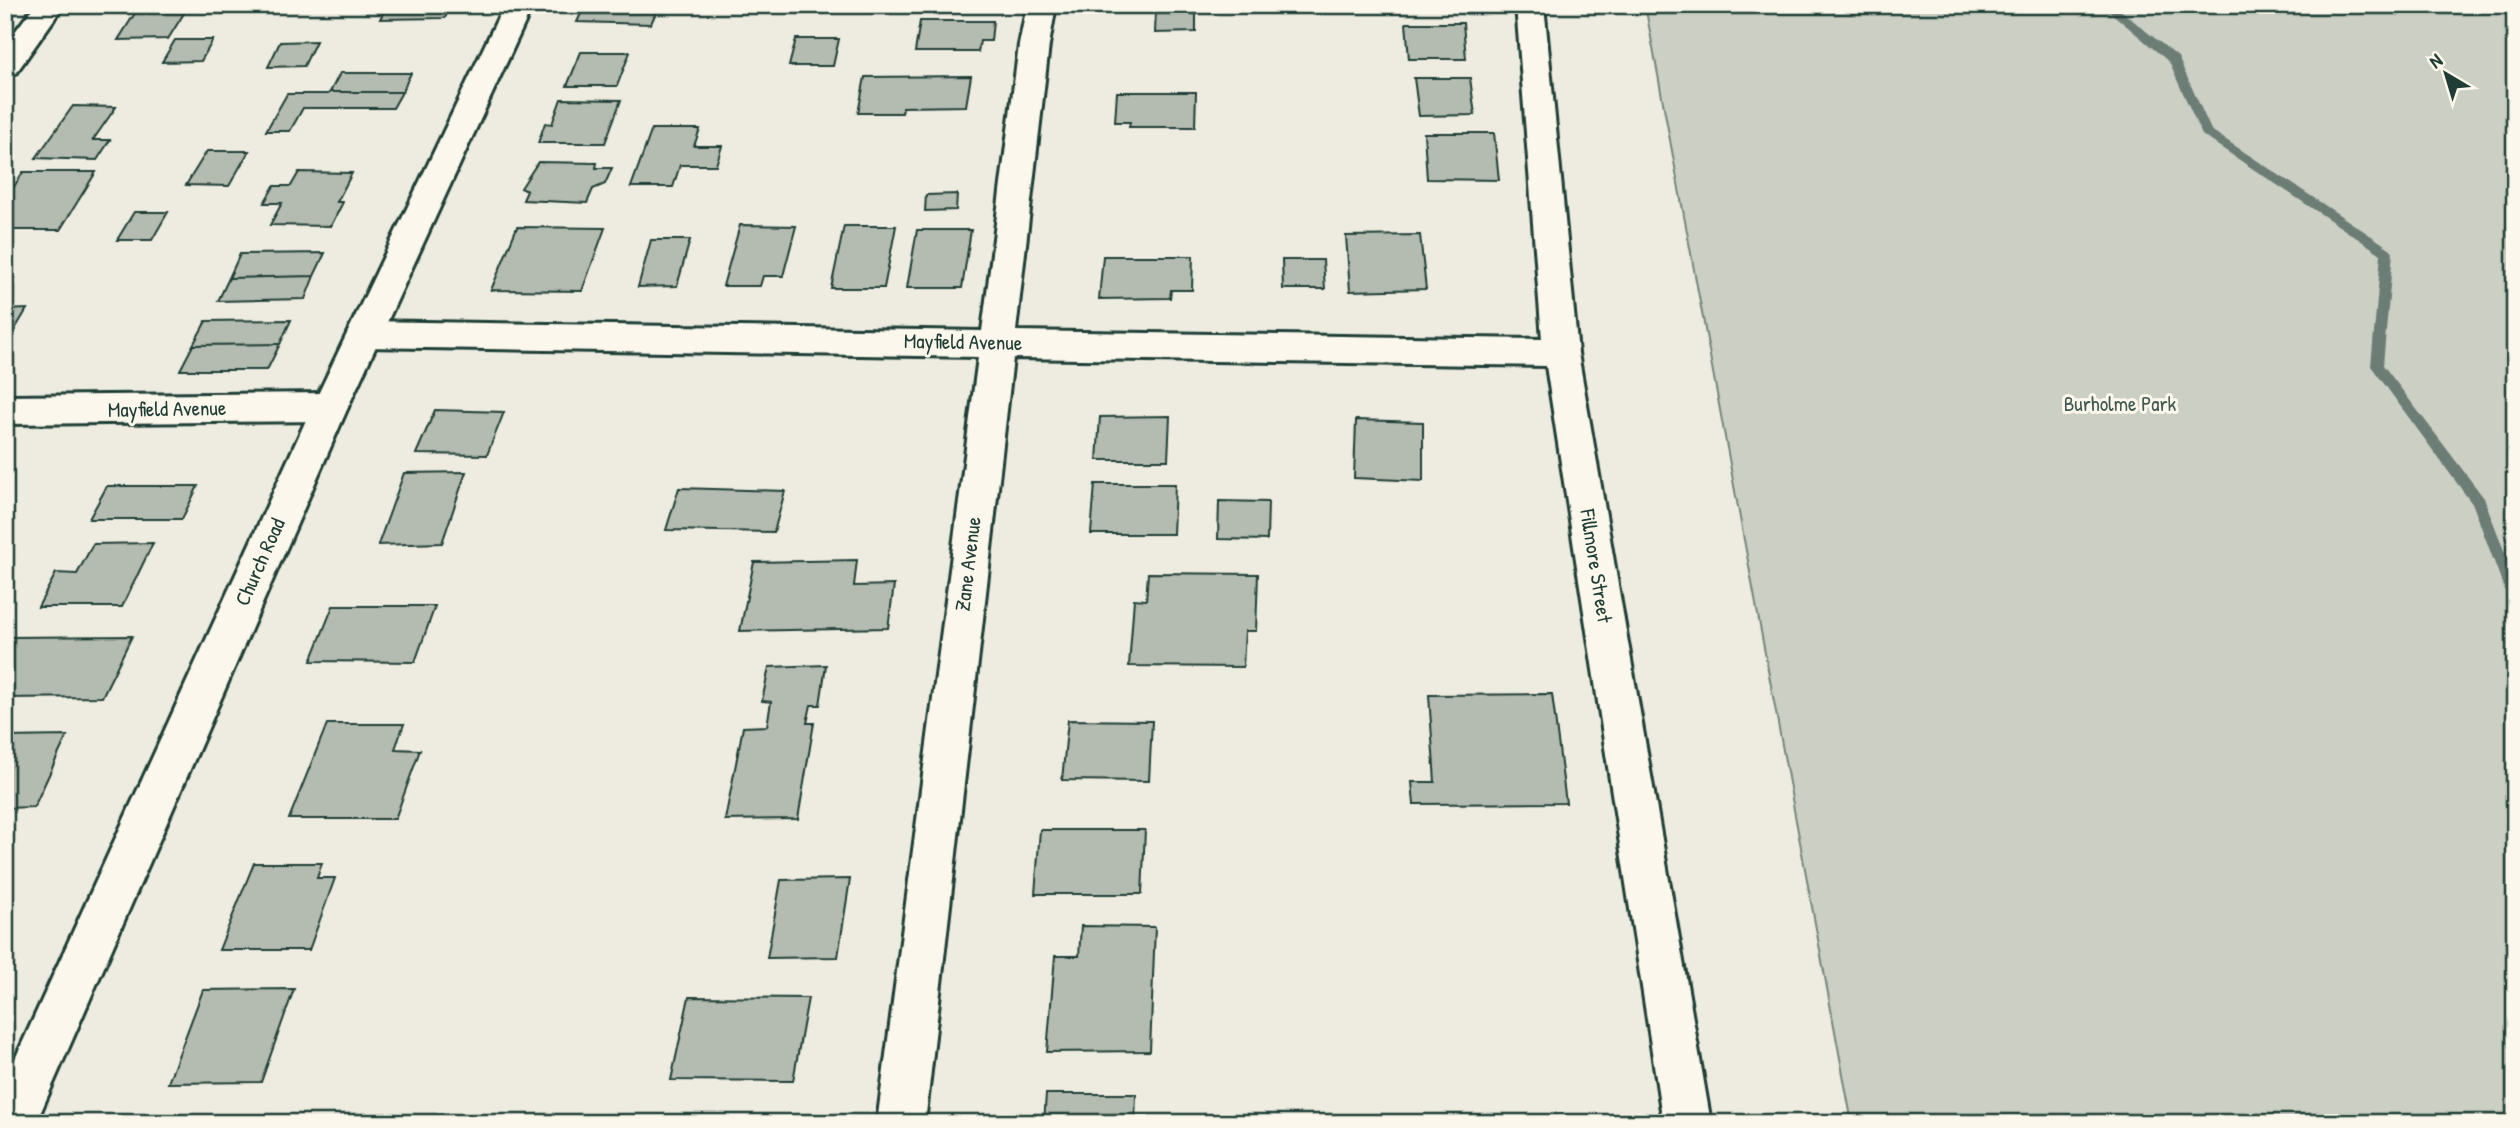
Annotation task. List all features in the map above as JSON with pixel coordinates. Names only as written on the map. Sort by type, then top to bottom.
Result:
[{"type":"street","points":[[5,66],[50,5]]},
{"type":"street","name":"Church Road","points":[[11,1123],[330,407],[519,5]]},
{"type":"street","name":"Zane Avenue","points":[[901,1123],[995,342],[1032,58],[1042,5]]},
{"type":"street","name":"Fillmore Street","points":[[1530,5],[1561,353],[1687,1123]]},
{"type":"street","name":"Mayfield Avenue","points":[[364,334],[1561,353]]},
{"type":"street","name":"Mayfield Avenue","points":[[5,410],[330,407]]},
{"type":"green space","name":"Burholme Park","points":[[1645,5],[2515,5],[2515,1123],[1852,1123]]},
{"type":"building","points":[[387,5],[451,5],[445,18],[380,19]]},
{"type":"building","points":[[585,5],[659,5],[651,24],[577,22]]},
{"type":"building","points":[[925,5],[990,5],[989,8],[924,9]]},
{"type":"building","points":[[1156,7],[1196,7],[1196,32],[1155,33]]},
{"type":"building","points":[[137,10],[186,10],[168,39],[118,40]]},
{"type":"building","points":[[920,21],[993,21],[991,41],[980,41],[978,52],[915,52]]},
{"type":"building","points":[[1406,23],[1463,23],[1466,59],[1409,59]]},
{"type":"building","points":[[796,39],[839,39],[833,66],[789,66]]},
{"type":"building","points":[[175,40],[213,40],[201,61],[162,62]]},
{"type":"building","points":[[316,41],[304,66],[268,67],[280,42]]},
{"type":"building","points":[[581,52],[630,52],[617,86],[567,86]]},
{"type":"building","points":[[340,73],[411,73],[402,92],[330,92]]},
{"type":"building","points":[[971,76],[966,106],[903,107],[902,113],[858,113],[865,77]]},
{"type":"building","points":[[1414,78],[1470,78],[1475,115],[1419,116]]},
{"type":"building","points":[[402,92],[393,108],[303,108],[290,131],[266,131],[287,94]]},
{"type":"building","points":[[1117,92],[1196,92],[1195,127],[1129,127],[1130,122],[1115,122]]},
{"type":"building","points":[[561,99],[621,100],[605,143],[538,143],[545,123],[552,124]]},
{"type":"building","points":[[73,106],[116,107],[93,140],[110,140],[97,160],[36,158]]},
{"type":"building","points":[[652,129],[700,129],[694,146],[722,146],[716,165],[680,165],[673,187],[631,187]]},
{"type":"building","points":[[1424,133],[1494,133],[1499,180],[1427,179]]},
{"type":"building","points":[[207,151],[249,151],[229,186],[186,185]]},
{"type":"building","points":[[538,162],[597,163],[596,168],[612,168],[605,184],[593,189],[587,203],[523,200],[527,191],[521,188]]},
{"type":"building","points":[[23,172],[96,172],[60,230],[5,230],[5,201]]},
{"type":"building","points":[[299,172],[352,173],[337,202],[343,202],[331,226],[270,225],[282,203],[264,203],[274,186],[291,186]]},
{"type":"building","points":[[957,194],[956,210],[925,211],[926,195]]},
{"type":"building","points":[[134,212],[168,212],[152,240],[117,240]]},
{"type":"building","points":[[740,225],[796,226],[783,276],[763,276],[760,286],[723,286]]},
{"type":"building","points":[[844,226],[896,226],[884,288],[831,288]]},
{"type":"building","points":[[517,227],[605,228],[582,291],[491,290]]},
{"type":"building","points":[[917,230],[971,230],[962,288],[907,288]]},
{"type":"building","points":[[1420,235],[1426,289],[1350,291],[1346,236]]},
{"type":"building","points":[[651,240],[690,240],[677,286],[638,287]]},
{"type":"building","points":[[325,253],[314,276],[229,278],[240,254]]},
{"type":"building","points":[[1103,256],[1193,256],[1192,290],[1171,290],[1170,298],[1099,299]]},
{"type":"building","points":[[1282,260],[1323,260],[1325,289],[1283,289]]},
{"type":"building","points":[[314,276],[305,299],[218,301],[229,278]]},
{"type":"building","points":[[27,309],[11,336],[5,336],[5,310]]},
{"type":"building","points":[[291,320],[280,344],[193,345],[206,321]]},
{"type":"building","points":[[280,344],[267,370],[180,370],[193,345]]},
{"type":"building","points":[[435,410],[504,412],[487,455],[416,454]]},
{"type":"building","points":[[1170,416],[1168,460],[1097,460],[1100,417]]},
{"type":"building","points":[[1356,420],[1423,422],[1423,481],[1354,478]]},
{"type":"building","points":[[466,472],[442,543],[378,545],[404,473]]},
{"type":"building","points":[[1095,484],[1175,484],[1173,534],[1091,534]]},
{"type":"building","points":[[107,486],[198,486],[182,519],[89,519]]},
{"type":"building","points":[[679,488],[785,491],[774,532],[666,530]]},
{"type":"building","points":[[1219,501],[1268,502],[1267,540],[1218,539]]},
{"type":"building","points":[[153,543],[122,607],[38,607],[56,573],[77,574],[93,544]]},
{"type":"building","points":[[857,560],[854,586],[894,585],[888,628],[740,631],[754,562]]},
{"type":"building","points":[[1148,573],[1258,574],[1256,631],[1245,631],[1243,667],[1129,666],[1134,599],[1146,600]]},
{"type":"building","points":[[333,606],[435,606],[415,662],[311,661]]},
{"type":"building","points":[[132,636],[102,697],[5,698],[8,637]]},
{"type":"building","points":[[826,665],[820,705],[811,705],[807,723],[814,723],[798,819],[725,820],[743,727],[767,726],[771,702],[762,701],[769,667]]},
{"type":"building","points":[[1552,694],[1566,803],[1414,804],[1412,782],[1435,782],[1429,695]]},
{"type":"building","points":[[1068,720],[1152,721],[1149,781],[1062,780]]},
{"type":"building","points":[[327,724],[404,724],[395,749],[420,750],[395,819],[289,819]]},
{"type":"building","points":[[67,736],[34,807],[5,808],[5,737]]},
{"type":"building","points":[[1040,830],[1145,830],[1142,894],[1035,894]]},
{"type":"building","points":[[254,863],[322,863],[317,878],[335,878],[309,950],[219,950]]},
{"type":"building","points":[[850,879],[838,957],[767,958],[781,880]]},
{"type":"building","points":[[1081,926],[1155,927],[1150,1051],[1047,1052],[1055,956],[1079,956]]},
{"type":"building","points":[[294,989],[261,1082],[168,1083],[203,990]]},
{"type":"building","points":[[689,997],[808,998],[793,1081],[671,1080]]},
{"type":"building","points":[[1046,1094],[1136,1094],[1135,1123],[1044,1123]]},
{"type":"building","points":[[1486,1117],[1594,1117],[1594,1123],[1487,1123]]},
{"type":"waterway","points":[[2107,5],[2174,60],[2206,132],[2387,252],[2377,366],[2479,502],[2515,599]]}]
